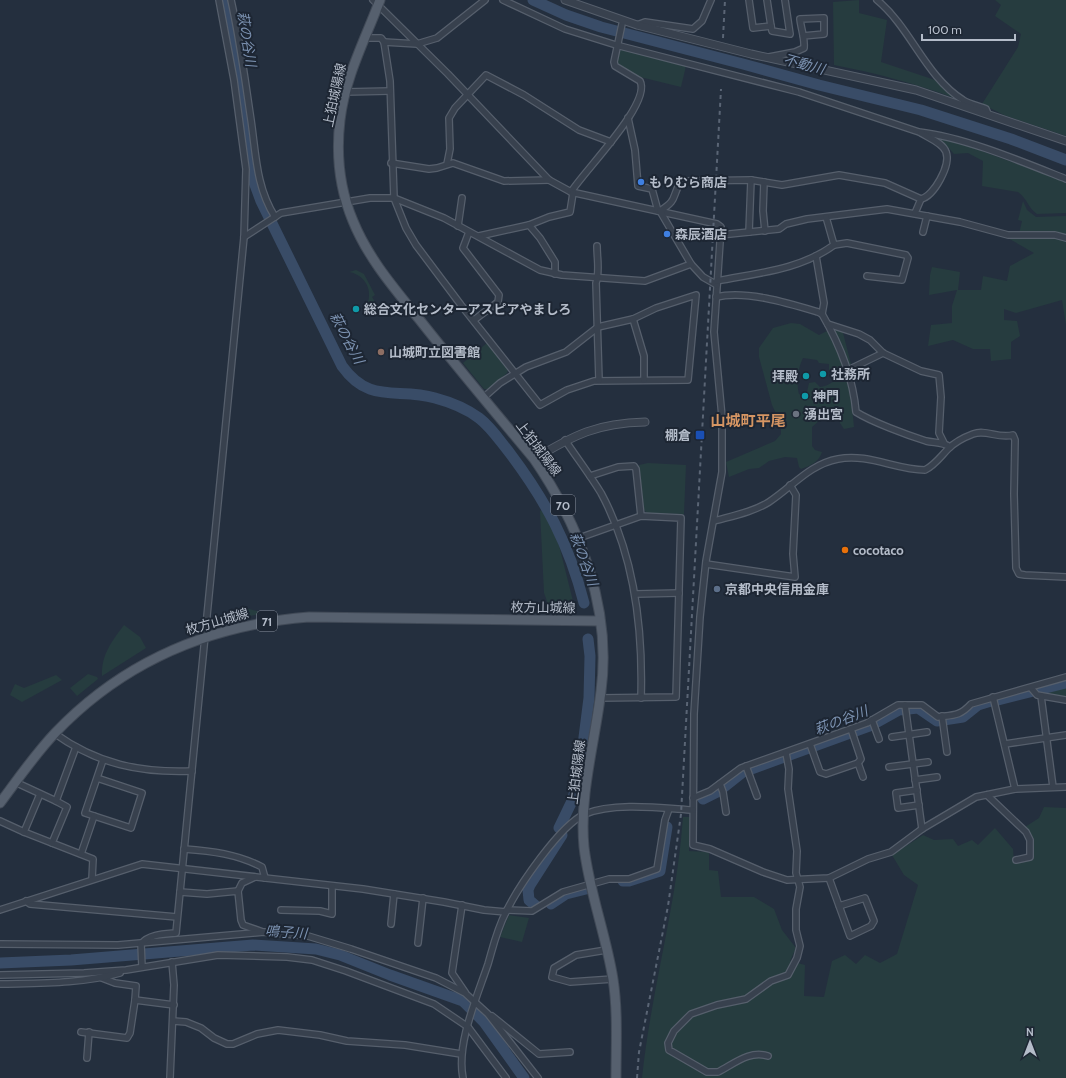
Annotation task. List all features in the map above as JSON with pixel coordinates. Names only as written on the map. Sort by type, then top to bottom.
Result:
[{"type":"main road","name":"上狛城陽線","points":[[377,1],[345,92],[340,120],[339,149],[341,177],[354,222],[364,244],[379,268],[534,459],[562,504],[579,538],[595,589],[600,621],[603,672],[588,776],[584,814],[584,847],[613,979],[616,1024],[616,1078]]},
{"type":"main road","name":"枚方山城線","points":[[0,803],[54,733],[84,705],[108,687],[167,651],[204,636],[251,624],[309,617],[600,621]]},
{"type":"street","points":[[142,966],[141,945],[148,937],[176,933],[244,237],[246,169],[234,80],[219,0]]},
{"type":"street","points":[[231,0],[246,88],[256,167],[264,194],[274,217]]},
{"type":"street","points":[[364,38],[380,38],[384,42],[417,44],[427,42],[441,36],[485,0]]},
{"type":"street","points":[[503,0],[565,29],[799,92],[919,132],[937,134],[972,145],[1066,179]]},
{"type":"street","points":[[565,0],[622,22],[766,57],[916,90],[1066,141]]},
{"type":"street","points":[[637,25],[645,22],[693,29],[702,21],[711,0]]},
{"type":"street","points":[[749,0],[753,28],[771,26]]},
{"type":"street","points":[[767,0],[772,30],[775,32],[790,34],[785,0]]},
{"type":"street","points":[[877,0],[890,11],[943,83],[963,101],[986,109],[988,114]]},
{"type":"street","points":[[377,1],[549,180],[572,193],[717,224],[720,227],[714,332],[722,417],[722,463],[719,495],[706,564],[700,618],[694,709],[693,845],[710,849],[762,872],[787,880],[829,878],[868,859],[891,852],[922,829],[976,797],[1015,788],[1066,787]]},
{"type":"street","points":[[766,57],[795,52],[804,48],[800,19],[824,18],[824,34],[803,36]]},
{"type":"street","points":[[480,236],[529,225],[549,217],[570,212],[572,193],[628,118],[641,94],[643,85],[640,81],[616,66],[614,62],[622,22]]},
{"type":"street","points":[[384,42],[390,91],[394,198],[406,228],[416,245],[514,374],[540,405],[567,390],[599,380],[688,380],[696,295],[656,308],[633,319],[598,327],[566,352],[526,367],[514,374],[483,398]]},
{"type":"street","points":[[447,164],[450,148],[449,118],[455,108],[486,75],[524,95],[579,130],[611,142]]},
{"type":"street","points":[[345,92],[390,91]]},
{"type":"street","points":[[628,118],[635,150],[638,186],[652,189],[659,211],[691,264],[707,280],[717,283],[777,271],[816,256],[834,245],[846,243],[906,256],[908,258],[902,280],[867,276]]},
{"type":"street","points":[[915,213],[921,199],[934,191],[945,167],[947,157],[946,151],[941,145],[919,132]]},
{"type":"street","points":[[392,163],[429,169],[438,168],[453,163],[510,182],[549,180]]},
{"type":"street","points":[[659,211],[669,207],[674,201],[680,183],[686,181],[751,180],[788,184],[839,175],[885,183],[921,199]]},
{"type":"street","points":[[749,232],[748,218],[751,180]]},
{"type":"street","points":[[764,182],[763,211],[765,231]]},
{"type":"street","points":[[244,237],[281,213],[370,198],[394,198],[426,210],[480,236],[540,270],[555,274],[645,281],[691,264]]},
{"type":"street","points":[[458,226],[462,198]]},
{"type":"street","points":[[720,235],[780,229],[786,224],[807,219],[887,209],[960,222],[1008,235],[1055,235],[1066,238]]},
{"type":"street","points":[[923,232],[927,216]]},
{"type":"street","points":[[826,217],[834,245]]},
{"type":"street","points":[[529,225],[540,238],[555,262],[555,274]]},
{"type":"street","points":[[469,232],[463,248],[499,295],[498,302],[474,320]]},
{"type":"street","points":[[597,246],[598,278],[596,284],[599,380]]},
{"type":"street","points":[[816,256],[824,303],[822,314]]},
{"type":"street","points":[[716,297],[732,294],[776,301],[822,314],[828,324],[848,370],[854,392],[856,412],[922,440],[935,444],[944,443]]},
{"type":"street","points":[[633,319],[644,356],[644,380]]},
{"type":"street","points":[[828,324],[859,334],[870,340],[883,353],[921,371],[939,375],[941,397],[939,433],[944,443],[950,447]]},
{"type":"street","points":[[848,370],[883,353]]},
{"type":"street","points":[[534,459],[565,440],[606,425],[645,422]]},
{"type":"street","points":[[714,521],[758,508],[769,502],[814,467],[839,458],[870,459],[912,469],[925,470],[933,465],[950,447],[976,433],[987,433],[999,437],[1013,435],[1015,440],[1014,494],[1016,568],[1019,574],[1066,577]]},
{"type":"street","points":[[565,440],[601,494],[623,548],[636,594],[641,640],[641,698]]},
{"type":"street","points":[[590,476],[618,467],[634,466],[636,469],[641,516]]},
{"type":"street","points":[[706,564],[795,578],[793,554],[796,495],[790,485]]},
{"type":"street","points":[[579,538],[641,516],[681,518],[676,697],[600,698]]},
{"type":"street","points":[[636,594],[679,593]]},
{"type":"street","points":[[693,798],[721,787],[734,772],[787,756],[852,732],[874,722],[890,709],[922,705],[943,719],[963,713],[971,704],[993,697],[1033,690],[1066,678]]},
{"type":"street","points":[[1033,690],[1041,696],[1066,700]]},
{"type":"street","points":[[1041,696],[1053,787]]},
{"type":"street","points":[[993,697],[1015,788]]},
{"type":"street","points":[[905,707],[922,829]]},
{"type":"street","points":[[943,719],[947,752]]},
{"type":"street","points":[[874,722],[879,739]]},
{"type":"street","points":[[811,747],[820,772],[826,774],[858,763],[861,759],[852,732]]},
{"type":"street","points":[[892,737],[927,732]]},
{"type":"street","points":[[54,733],[76,747],[103,760],[150,770],[192,771]]},
{"type":"street","points":[[1005,744],[1066,734]]},
{"type":"street","points":[[56,801],[76,747]]},
{"type":"street","points":[[768,1056],[757,1054],[750,1055],[718,1072],[713,1073],[707,1072],[669,1050],[668,1043],[674,1031],[691,1014],[717,1005],[746,999],[771,981],[788,975],[797,958],[800,946],[796,930],[796,909],[800,887],[796,873],[796,845],[788,789],[789,769],[787,756]]},
{"type":"street","points":[[97,778],[142,793],[131,828],[85,813],[103,760]]},
{"type":"street","points":[[888,767],[928,762]]},
{"type":"street","points":[[858,763],[863,777]]},
{"type":"street","points":[[747,769],[757,796]]},
{"type":"street","points":[[915,780],[937,777]]},
{"type":"street","points":[[15,782],[67,807],[52,843]]},
{"type":"street","points":[[721,787],[726,812]]},
{"type":"street","points":[[917,790],[896,793],[898,808],[919,805]]},
{"type":"street","points":[[24,832],[40,794]]},
{"type":"street","points":[[987,795],[1026,832],[1030,840],[1030,857],[1016,860]]},
{"type":"street","points":[[462,1078],[461,1054],[463,1043],[475,1002],[506,911],[551,844],[569,824],[584,814],[599,810],[618,808],[693,810]]},
{"type":"street","points":[[0,910],[142,864],[394,894],[484,910],[532,911],[563,892],[609,879],[629,878],[656,869],[665,820],[669,809]]},
{"type":"street","points":[[82,854],[94,816]]},
{"type":"street","points":[[0,821],[93,859],[92,879]]},
{"type":"street","points":[[184,849],[221,852],[245,858],[262,867],[264,878]]},
{"type":"street","points":[[256,877],[242,883],[238,891],[241,920],[243,925],[264,932]]},
{"type":"street","points":[[829,878],[839,906],[850,936],[871,926],[874,921],[865,898],[839,906]]},
{"type":"street","points":[[281,910],[320,911],[332,914],[332,886]]},
{"type":"street","points":[[180,892],[207,894],[238,891]]},
{"type":"street","points":[[391,924],[394,894]]},
{"type":"street","points":[[418,943],[423,898]]},
{"type":"street","points":[[26,901],[30,904],[177,917]]},
{"type":"street","points":[[462,906],[452,973],[465,992],[488,1014],[539,1054],[570,1052]]},
{"type":"street","points":[[0,944],[141,945],[207,936],[264,932],[299,934],[351,949],[436,978],[465,992]]},
{"type":"street","points":[[606,950],[576,955],[554,968],[552,977],[570,982],[613,979]]},
{"type":"street","points":[[0,984],[77,981],[102,978],[142,966],[218,955],[287,957],[312,960],[434,1004],[469,1026],[506,1078]]},
{"type":"street","points":[[170,1078],[174,1005],[172,962]]},
{"type":"street","points":[[0,975],[126,970]]},
{"type":"street","points":[[81,1032],[127,1038],[130,1033],[136,986],[115,983],[102,978]]},
{"type":"street","points":[[135,1000],[174,1005]]},
{"type":"street","points":[[488,1014],[538,1078]]},
{"type":"street","points":[[173,1021],[193,1024],[223,1043],[230,1044],[263,1032],[278,1030],[320,1034],[347,1042],[405,1045],[461,1054]]},
{"type":"street","points":[[87,1058],[89,1032]]},
{"type":"green space","points":[[859,0],[859,13],[887,20],[881,62],[938,81],[957,99],[896,79],[834,65],[833,2]]},
{"type":"green space","points":[[995,0],[1066,0],[1066,136],[1006,116],[982,104],[1018,47],[1021,34],[995,16],[1001,5]]},
{"type":"green space","points":[[621,49],[686,66],[681,87],[640,77],[617,65],[616,61]]},
{"type":"green space","points":[[928,136],[971,147],[1066,182],[1066,213],[1037,214],[1024,197],[1018,192],[982,186],[983,161],[968,153],[954,154],[947,146]]},
{"type":"green space","points":[[1023,201],[1027,210],[1036,217],[1066,216],[1066,237],[1019,234],[1022,221],[1018,220]]},
{"type":"green space","points":[[1006,237],[1055,237],[1066,240],[1066,325],[1062,300],[1016,313],[1004,309],[1004,320],[1017,321],[1020,336],[1011,342],[1011,359],[991,361],[990,349],[973,349],[953,340],[928,346],[931,325],[952,323],[952,306],[957,290],[929,295],[932,267],[960,272],[958,290],[981,290],[983,276],[1007,281],[1010,266],[1034,253]]},
{"type":"green space","points":[[356,270],[364,274],[375,295],[372,297],[375,302],[368,306],[368,287],[361,277],[349,272]]},
{"type":"green space","points":[[791,323],[800,324],[819,335],[833,328],[842,329],[851,364],[843,370],[829,371],[829,364],[819,363],[817,360],[803,358],[798,376],[798,390],[799,394],[803,396],[807,392],[809,383],[815,382],[820,387],[837,380],[847,380],[850,386],[854,427],[844,429],[835,409],[828,408],[819,421],[812,427],[812,446],[815,450],[822,452],[814,463],[801,469],[797,458],[785,457],[769,461],[759,468],[749,469],[729,477],[726,462],[775,441],[781,434],[781,424],[772,405],[759,357],[759,348],[773,328]]},
{"type":"green space","points":[[487,343],[508,370],[507,373],[489,389],[484,389],[463,363]]},
{"type":"green space","points":[[648,463],[686,465],[684,514],[647,513],[644,510],[639,465]]},
{"type":"green space","points":[[545,509],[559,545],[576,613],[551,612],[544,593],[540,511]]},
{"type":"green space","points":[[245,608],[265,613],[211,624],[212,622],[226,617],[234,615],[241,616]]},
{"type":"green space","points":[[124,625],[140,637],[146,648],[102,676],[105,655]]},
{"type":"green space","points":[[88,674],[97,677],[98,679],[77,696],[70,688]]},
{"type":"green space","points":[[56,675],[62,680],[22,702],[10,695],[15,684],[24,688]]},
{"type":"green space","points":[[1066,684],[1066,699],[1047,694],[1045,690]]},
{"type":"green space","points":[[1044,807],[1066,808],[1066,1078],[642,1078],[651,1012],[670,915],[680,850],[683,817],[690,817],[689,851],[709,852],[709,870],[718,871],[721,897],[754,897],[774,909],[782,930],[796,948],[790,961],[805,965],[804,996],[824,997],[832,961],[845,955],[856,964],[865,955],[880,963],[897,954],[918,885],[904,875],[892,855],[923,835],[934,840],[953,839],[958,846],[972,840],[978,845],[995,828],[1013,849],[1014,862],[1034,859],[1034,839],[1025,827],[1039,818]]},
{"type":"green space","points":[[509,915],[529,918],[522,942],[500,937]]},
{"type":"waterway","name":"萩の谷川","points":[[226,0],[254,182],[261,201],[342,366],[352,378],[363,386],[385,392],[421,395],[441,400],[458,406],[479,418],[499,439],[522,470],[545,506],[555,524],[571,561],[584,603]]},
{"type":"waterway","name":"不動川","points":[[533,0],[566,15],[601,27],[819,85],[921,110],[1011,139],[1066,160]]},
{"type":"waterway","name":"萩の谷川","points":[[559,828],[573,799],[581,761],[589,698],[590,656],[588,639]]},
{"type":"waterway","name":"萩の谷川","points":[[998,700],[1065,683]]},
{"type":"waterway","name":"萩の谷川","points":[[703,799],[719,791],[743,772],[872,725],[899,710],[918,708],[937,721],[963,717],[978,705],[991,701]]},
{"type":"waterway","name":"萩の谷川","points":[[623,881],[629,881],[660,871],[667,827]]},
{"type":"waterway","name":"萩の谷川","points":[[536,906],[529,900],[528,890],[562,835]]},
{"type":"waterway","name":"萩の谷川","points":[[551,904],[566,894],[586,889]]},
{"type":"waterway","name":"鳴子川","points":[[0,963],[71,960],[253,945],[316,949],[340,955],[390,975],[463,1001],[484,1022],[524,1078]]},
{"type":"railway","points":[[723,38],[725,0]]},
{"type":"railway","points":[[637,1078],[639,1052],[668,906],[681,814],[721,89]]},
{"type":"place","name":"もりむら商店","points":[[641,182]]},
{"type":"place","name":"森辰酒店","points":[[667,234]]},
{"type":"place","name":"総合文化センターアスピアやましろ","points":[[356,309]]},
{"type":"place","name":"山城町立図書館","points":[[381,352]]},
{"type":"place","name":"社務所","points":[[823,374]]},
{"type":"place","name":"拝殿","points":[[806,376]]},
{"type":"place","name":"神門","points":[[805,396]]},
{"type":"place","name":"湧出宮","points":[[796,414]]},
{"type":"place","name":"棚倉","points":[[700,435]]},
{"type":"place","name":"cocotaco","points":[[845,550]]},
{"type":"place","name":"京都中央信用金庫","points":[[717,589]]},
{"type":"district","name":"山城町平尾","points":[[748,421]]}]
